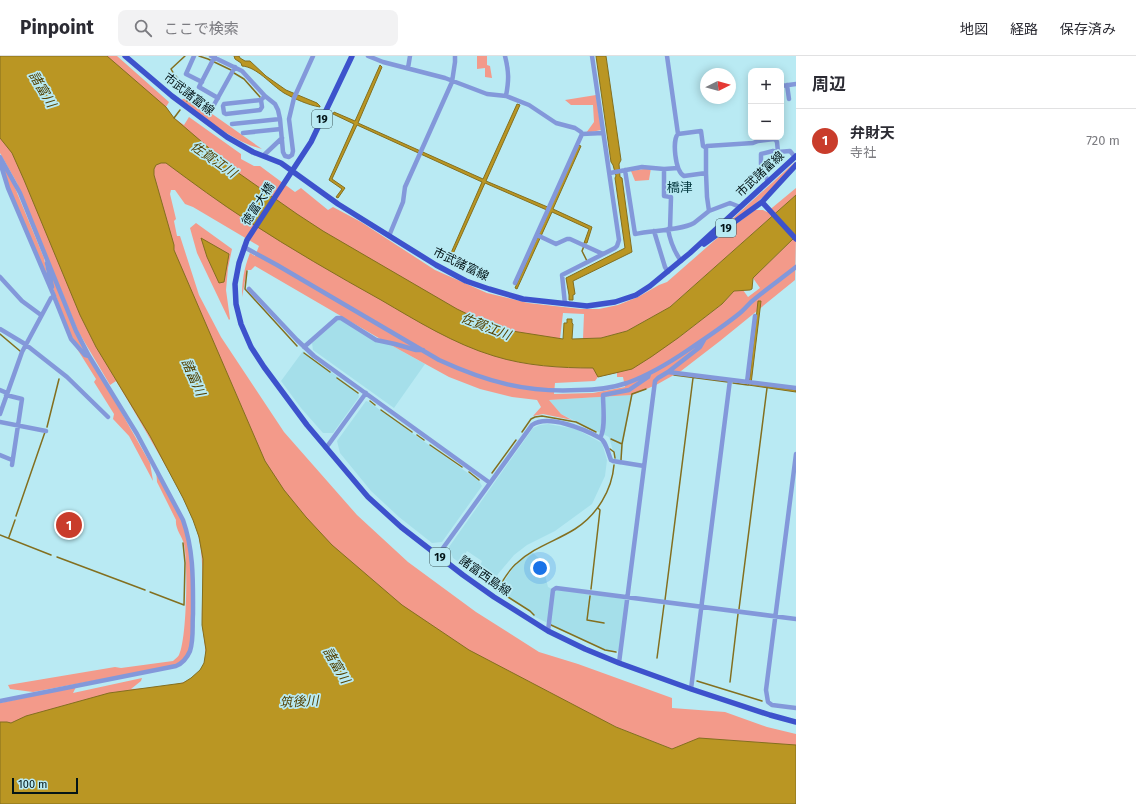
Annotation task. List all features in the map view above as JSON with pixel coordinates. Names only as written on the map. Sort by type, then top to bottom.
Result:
[{"type":"main road","name":"19","points":[[292,172],[320,125],[352,56]]},
{"type":"main road","name":"市武諸富線","points":[[127,57],[172,96],[227,137],[253,152],[264,155],[281,163],[338,204],[436,266],[466,281],[523,299],[587,306],[615,302],[636,294],[650,286],[668,272],[796,157]]},
{"type":"main road","name":"19","points":[[690,253],[762,202],[796,165]]},
{"type":"main road","name":"徳富大橋","points":[[247,240],[292,172]]},
{"type":"main road","points":[[762,202],[796,239]]},
{"type":"main road","name":"諸富西島線","points":[[247,240],[239,263],[235,284],[236,304],[241,324],[251,347],[307,425],[326,448],[368,497],[401,527],[494,597],[548,630],[584,649],[691,689],[796,722]]},
{"type":"street","points":[[194,56],[186,74],[202,82]]},
{"type":"street","points":[[218,98],[199,87],[213,58],[250,78],[265,96],[275,104],[280,119],[283,152],[285,156],[289,157],[292,155],[293,151],[288,119],[295,96],[313,56]]},
{"type":"street","points":[[368,56],[383,62],[445,78],[452,82],[487,94],[506,96],[529,105],[556,123],[575,128],[582,134],[603,133]]},
{"type":"street","points":[[408,68],[410,56]]},
{"type":"street","points":[[389,236],[403,202],[405,187],[452,82],[455,56]]},
{"type":"street","points":[[505,56],[509,71],[506,96]]},
{"type":"street","points":[[565,304],[562,275],[617,246],[619,240],[611,172],[603,133],[592,56]]},
{"type":"street","points":[[668,56],[678,134],[675,140],[678,168],[684,176],[706,173]]},
{"type":"street","points":[[210,112],[233,70]]},
{"type":"street","points":[[784,86],[796,84]]},
{"type":"street","points":[[787,85],[789,100]]},
{"type":"street","points":[[261,100],[262,107],[260,110],[224,113],[224,104],[261,100],[265,96]]},
{"type":"street","points":[[232,124],[280,119]]},
{"type":"street","points":[[243,133],[281,129]]},
{"type":"street","points":[[678,134],[701,131],[703,146],[706,148],[707,197],[709,211]]},
{"type":"street","points":[[515,283],[538,236],[582,134]]},
{"type":"street","points":[[264,155],[282,138]]},
{"type":"street","points":[[706,148],[706,146],[753,143],[763,140]]},
{"type":"street","points":[[776,140],[778,152]]},
{"type":"street","points":[[768,182],[761,164],[761,154],[773,151],[790,151],[796,157]]},
{"type":"street","points":[[0,700],[171,668],[184,661],[190,651],[191,645],[192,568],[187,531],[175,504],[137,434],[89,356],[76,331],[20,193],[1,158]]},
{"type":"street","points":[[1,158],[0,162],[8,188],[71,339],[85,355],[89,356]]},
{"type":"street","points":[[611,172],[642,167],[664,169],[678,168]]},
{"type":"street","points":[[664,169],[664,196],[671,197],[670,237],[675,252],[681,260]]},
{"type":"street","points":[[624,170],[635,234],[692,224],[709,211],[730,203],[740,207]]},
{"type":"street","points":[[654,231],[665,267],[668,272]]},
{"type":"street","points":[[538,236],[556,244],[566,239],[570,239],[602,254]]},
{"type":"street","points":[[244,247],[277,264],[439,360],[496,382],[526,389],[556,391],[594,390],[627,383],[649,374],[704,340],[796,267]]},
{"type":"street","points":[[47,259],[47,266],[54,296]]},
{"type":"street","points":[[0,277],[10,290],[41,315]]},
{"type":"street","points":[[249,289],[314,356],[490,483]]},
{"type":"street","points":[[0,414],[25,344],[51,298],[54,296]]},
{"type":"street","points":[[749,383],[755,316]]},
{"type":"street","points":[[304,347],[337,318],[341,318],[376,340],[416,350],[423,350]]},
{"type":"street","points":[[0,329],[25,344],[67,377],[108,417]]},
{"type":"street","points":[[619,663],[654,386],[658,378],[700,347],[704,340]]},
{"type":"street","points":[[668,372],[796,388]]},
{"type":"street","points":[[600,438],[603,424],[603,395],[629,390],[648,377],[649,374]]},
{"type":"street","points":[[691,689],[730,380]]},
{"type":"street","points":[[0,390],[22,399],[12,462],[0,455]]},
{"type":"street","points":[[326,448],[366,393]]},
{"type":"street","points":[[438,555],[532,425],[536,422],[547,421],[578,427],[600,438],[604,442],[610,460],[644,466]]},
{"type":"street","points":[[0,422],[46,431]]},
{"type":"street","points":[[796,454],[766,690],[768,702],[772,705],[796,708]]},
{"type":"street","points":[[548,630],[554,589],[702,606],[796,619]]},
{"type":"street","points":[[770,715],[772,705]]},
{"type":"shaded area","points":[[98,56],[117,56],[169,102],[166,107],[174,118],[184,125],[189,117],[241,154],[241,159],[254,166],[260,166],[295,192],[301,188],[328,210],[333,207],[361,222],[435,270],[487,293],[528,303],[581,309],[599,309],[618,305],[638,297],[667,282],[715,240],[755,210],[763,210],[767,212],[796,188],[796,195],[670,307],[627,331],[601,338],[583,339],[584,314],[563,313],[560,339],[563,339],[558,344],[472,324],[320,234],[209,159]]},
{"type":"shaded area","points":[[477,56],[487,56],[487,65],[490,66],[492,78],[485,77],[485,68],[477,69]]},
{"type":"shaded area","points":[[596,95],[601,130],[586,133],[594,122],[593,105],[571,105],[565,100]]},
{"type":"shaded area","points":[[188,97],[262,149],[229,135],[181,100]]},
{"type":"shaded area","points":[[0,128],[11,144],[204,533],[208,646],[204,669],[180,689],[0,726],[0,703],[76,687],[73,693],[142,678],[141,681],[131,689],[168,686],[186,681],[194,677],[203,666],[205,660],[205,648],[202,624],[202,560],[195,524],[174,481],[116,381],[110,385],[78,331],[17,183],[0,153]]},
{"type":"shaded area","points":[[155,156],[494,350],[678,338],[722,304],[734,291],[743,290],[748,297],[760,288],[753,278],[796,236],[795,280],[681,371],[656,385],[632,395],[549,400],[561,414],[572,420],[543,414],[533,416],[541,407],[537,400],[512,397],[480,389],[449,377],[255,266],[251,270],[247,270],[242,297],[242,285],[250,253],[255,256],[259,246],[193,207],[185,204],[175,190],[171,190],[170,194],[176,219],[174,221],[177,236],[180,236],[199,295],[221,337],[284,432],[357,515],[408,562],[476,612],[539,652],[578,664],[672,698],[672,708],[725,712],[767,727],[796,734],[796,757],[672,749],[616,727],[440,646],[317,535],[261,462],[173,256],[151,176]],"holes":[[[617,373],[617,377],[623,377],[625,387],[593,393],[554,394],[555,383],[595,381],[598,377]]]},
{"type":"shaded area","points":[[796,161],[773,188],[746,212],[719,231]]},
{"type":"shaded area","points":[[2,163],[13,183],[44,258],[49,284],[9,186]]},
{"type":"shaded area","points":[[651,168],[649,180],[635,181],[631,171]]},
{"type":"shaded area","points":[[196,223],[232,249],[228,268],[226,290],[229,320],[197,253],[190,228]]},
{"type":"shaded area","points":[[48,266],[86,353],[71,336],[54,291]]},
{"type":"shaded area","points":[[338,320],[341,320],[375,341],[389,344],[425,364],[394,408],[313,350],[312,343]]},
{"type":"shaded area","points":[[74,344],[89,359],[111,394],[150,463],[153,481],[129,436],[113,419],[114,414],[94,382],[96,379]]},
{"type":"shaded area","points":[[303,351],[358,392],[359,397],[333,433],[323,433],[301,408],[281,381]]},
{"type":"shaded area","points":[[632,395],[621,465],[616,464],[609,437],[561,414],[548,400]]},
{"type":"shaded area","points":[[366,401],[479,481],[482,486],[442,542],[432,543],[399,517],[371,491],[340,453],[337,441]]},
{"type":"shaded area","points":[[548,424],[576,429],[602,443],[607,460],[605,476],[592,504],[555,531],[527,545],[514,555],[498,574],[492,587],[476,575],[482,561],[467,551],[460,563],[453,558],[449,547],[533,428]]},
{"type":"shaded area","points":[[156,469],[174,503],[183,524],[189,545],[192,578],[191,636],[189,650],[186,656],[180,662],[172,666],[33,692],[10,689],[8,685],[115,667],[121,668],[173,661],[179,656],[184,633],[185,617],[186,566],[184,544],[176,520],[157,482]]},
{"type":"shaded area","points":[[532,552],[545,564],[543,567],[548,587],[552,589],[626,599],[619,651],[605,650],[533,616],[530,610],[498,590],[516,564]]},
{"type":"water","points":[[0,56],[107,56],[166,107],[174,118],[237,172],[297,214],[323,231],[457,309],[486,323],[512,331],[563,339],[564,323],[567,323],[567,319],[572,319],[572,339],[601,338],[627,331],[670,307],[796,195],[796,236],[753,278],[752,289],[734,291],[722,304],[678,338],[632,369],[598,377],[593,368],[556,367],[518,362],[479,351],[450,339],[281,242],[227,207],[166,163],[156,165],[154,169],[154,175],[174,245],[174,250],[265,461],[284,490],[332,545],[402,605],[469,650],[616,727],[672,749],[699,738],[796,745],[796,804],[0,804],[0,722],[11,723],[26,716],[109,693],[183,683],[200,670],[204,663],[206,650],[202,625],[203,559],[199,537],[183,498],[150,436],[96,347],[80,315],[12,153],[0,138]]},
{"type":"water","points":[[234,56],[239,56],[245,61],[250,61],[266,76],[286,90],[317,103],[320,107],[302,102],[284,93],[253,69],[242,66]]},
{"type":"water","points":[[596,56],[606,56],[621,160],[619,164],[620,177],[622,178],[632,252],[573,281],[575,294],[573,295],[573,300],[569,300],[566,278],[625,248],[615,178],[616,176],[611,162]]},
{"type":"water","points":[[380,65],[382,67],[358,123],[483,179],[517,104],[520,105],[486,181],[550,208],[578,145],[581,146],[553,209],[592,227],[587,243],[584,243],[589,229],[552,212],[517,289],[515,288],[549,211],[485,183],[449,263],[447,262],[482,182],[357,125],[332,179],[345,188],[338,198],[336,197],[342,189],[329,180],[354,124],[333,114],[334,112],[355,121]]},
{"type":"water","points":[[201,238],[229,254],[224,282],[219,283],[207,257]]},
{"type":"water","points":[[758,301],[761,301],[751,384],[796,390],[796,392],[748,385]]},
{"type":"waterway","points":[[185,56],[171,69],[189,93],[190,97],[187,101]]},
{"type":"waterway","points":[[199,56],[231,70]]},
{"type":"waterway","points":[[234,73],[244,79],[260,97]]},
{"type":"waterway","points":[[174,118],[180,110]]},
{"type":"waterway","points":[[584,246],[582,251],[587,261]]},
{"type":"waterway","points":[[247,271],[245,289],[297,346]]},
{"type":"waterway","points":[[0,334],[20,351]]},
{"type":"waterway","points":[[304,353],[330,372]]},
{"type":"waterway","points":[[674,375],[728,382]]},
{"type":"waterway","points":[[337,378],[358,393]]},
{"type":"waterway","points":[[665,600],[693,378]]},
{"type":"waterway","points":[[47,427],[59,379]]},
{"type":"waterway","points":[[733,383],[748,385]]},
{"type":"waterway","points":[[739,609],[767,388]]},
{"type":"waterway","points":[[622,444],[632,394],[646,389]]},
{"type":"waterway","points":[[370,401],[375,405]]},
{"type":"waterway","points":[[381,410],[412,432]]},
{"type":"waterway","points":[[522,432],[531,419],[542,416],[576,422],[596,432]]},
{"type":"waterway","points":[[16,516],[45,432]]},
{"type":"waterway","points":[[417,435],[424,440]]},
{"type":"waterway","points":[[611,439],[622,444],[621,460]]},
{"type":"waterway","points":[[492,473],[516,440]]},
{"type":"waterway","points":[[430,445],[462,467]]},
{"type":"waterway","points":[[610,449],[614,452],[615,458]]},
{"type":"waterway","points":[[534,615],[497,590],[511,568],[524,557],[575,529],[590,517],[607,493],[613,474],[614,465]]},
{"type":"waterway","points":[[469,472],[479,480]]},
{"type":"waterway","points":[[591,589],[600,510],[598,508]]},
{"type":"waterway","points":[[9,537],[15,520]]},
{"type":"waterway","points":[[0,535],[51,555]]},
{"type":"waterway","points":[[150,592],[184,605],[185,563],[183,543]]},
{"type":"waterway","points":[[57,557],[145,590]]},
{"type":"waterway","points":[[590,596],[587,620],[604,623]]},
{"type":"waterway","points":[[657,658],[664,605]]},
{"type":"waterway","points":[[730,682],[738,614]]},
{"type":"waterway","points":[[551,625],[605,650],[616,652]]},
{"type":"waterway","points":[[697,681],[762,701]]},
{"type":"place","name":"弁財天","points":[[69,525]]},
{"type":"district","name":"橋津","points":[[680,187]]},
{"type":"water label","name":"諸富川","points":[[43,89]]},
{"type":"water label","name":"佐賀江川","points":[[214,159]]},
{"type":"water label","name":"佐賀江川","points":[[486,326]]},
{"type":"water label","name":"諸富川","points":[[194,377]]},
{"type":"water label","name":"諸富川","points":[[337,665]]},
{"type":"water label","name":"筑後川","points":[[299,701]]}]
